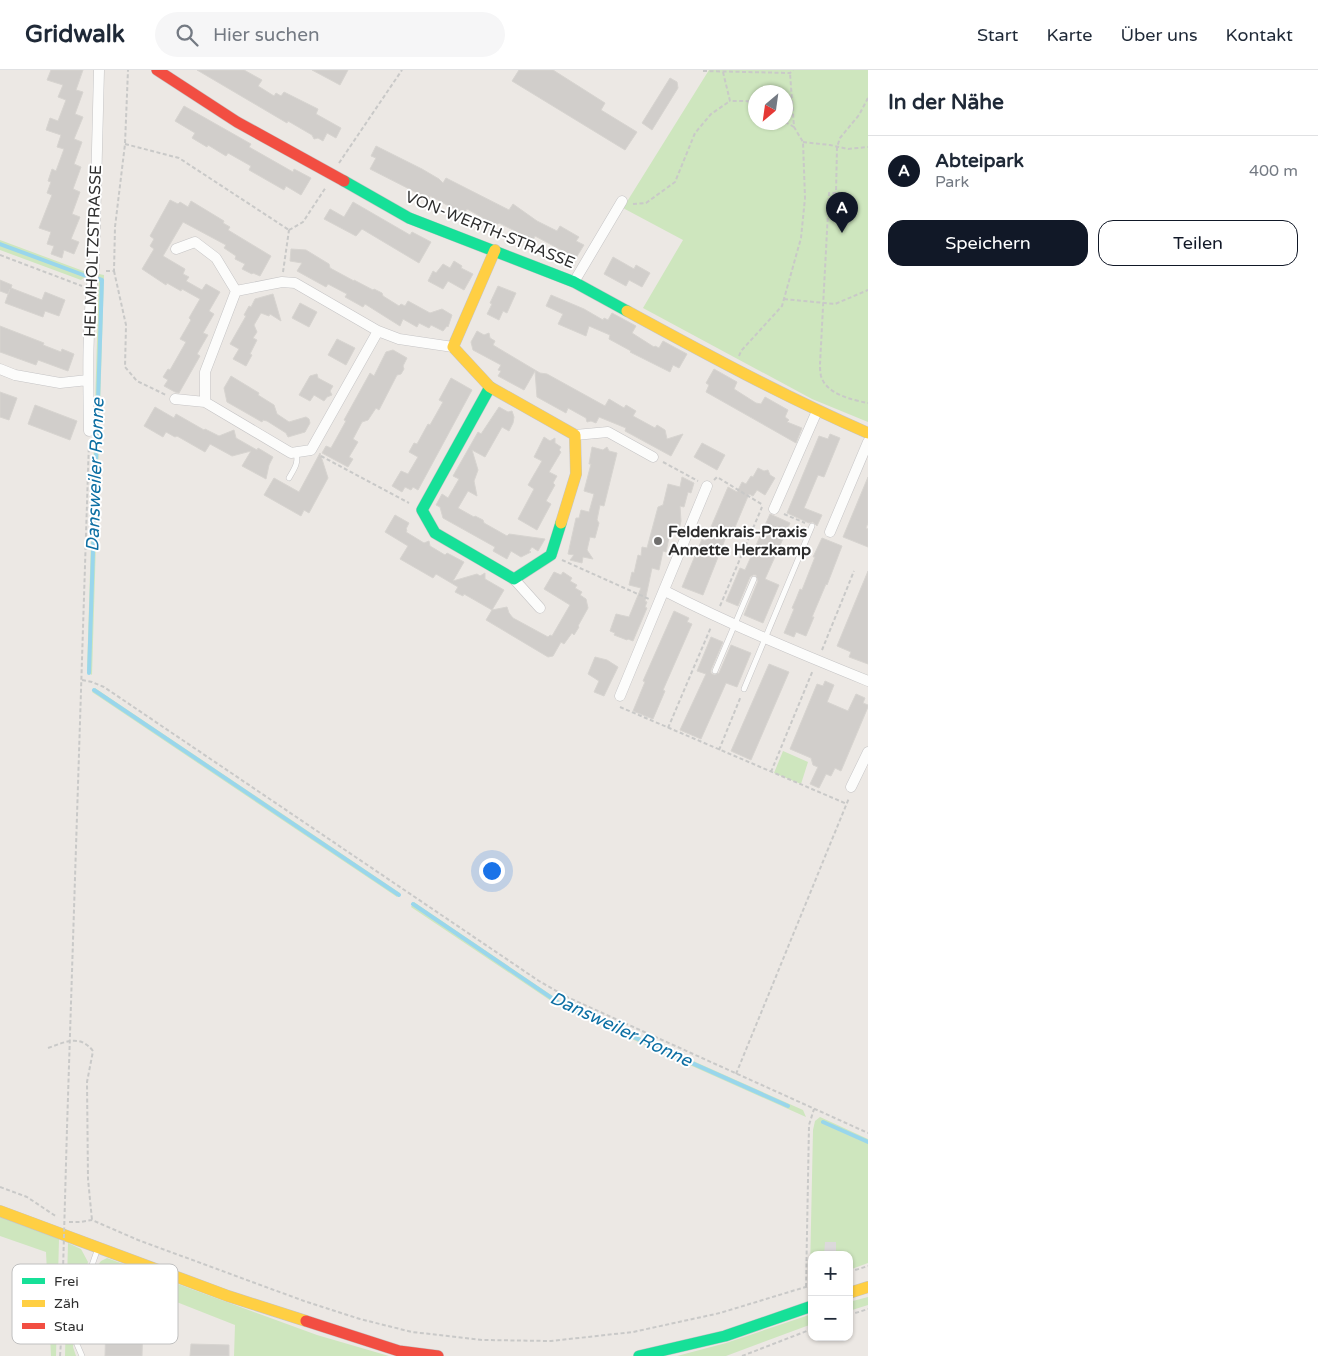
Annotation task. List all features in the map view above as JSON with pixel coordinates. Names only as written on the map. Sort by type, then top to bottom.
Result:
[{"type":"street","name":"HELMHOLTZSTRASSE","points":[[89,432],[88,380],[91,289],[94,268],[99,70]]},
{"type":"street","name":"VON-WERTH-STRASSE","points":[[157,70],[237,122],[409,218],[574,282],[733,369],[816,411],[868,433]]},
{"type":"street","points":[[574,282],[622,201]]},
{"type":"street","points":[[176,249],[195,242],[216,258],[236,291]]},
{"type":"street","points":[[453,346],[495,250]]},
{"type":"street","points":[[236,291],[282,282],[295,283],[378,331],[399,339],[453,346],[490,387],[574,435],[608,432],[653,457]]},
{"type":"street","points":[[205,402],[205,372],[236,291]]},
{"type":"street","points":[[175,399],[205,402],[291,453],[311,450],[378,331]]},
{"type":"street","points":[[0,369],[15,375],[60,383],[88,380]]},
{"type":"street","points":[[490,387],[422,510],[435,533],[514,578],[540,608]]},
{"type":"street","points":[[774,509],[816,411]]},
{"type":"street","points":[[514,578],[551,555],[576,474],[574,435]]},
{"type":"street","points":[[830,532],[868,442]]},
{"type":"street","points":[[620,696],[660,604],[707,486]]},
{"type":"street","points":[[665,591],[764,639],[868,681]]},
{"type":"street","points":[[851,787],[868,752]]},
{"type":"street","points":[[0,1211],[143,1264]]},
{"type":"street","points":[[178,1277],[228,1296],[399,1351],[438,1356]]},
{"type":"street","points":[[853,1292],[868,1287]]},
{"type":"street","points":[[639,1356],[725,1336],[808,1307]]},
{"type":"lane","points":[[289,478],[296,466],[298,458],[296,452]]},
{"type":"lane","points":[[744,690],[812,526]]},
{"type":"lane","points":[[714,671],[754,579]]},
{"type":"lane","points":[[92,1264],[98,1247]]},
{"type":"lane","points":[[77,1344],[82,1356]]},
{"type":"path","points":[[128,70],[125,144],[115,227],[114,271],[126,325],[125,368],[137,381],[175,399]]},
{"type":"path","points":[[289,230],[303,222],[347,151],[402,70]]},
{"type":"path","points":[[703,71],[790,73],[793,70]]},
{"type":"path","points":[[723,72],[730,100]]},
{"type":"path","points":[[733,369],[741,351],[782,306],[801,238],[804,217],[805,175],[803,142],[794,127],[790,73]]},
{"type":"path","points":[[868,98],[859,114],[840,138],[837,147],[836,193],[829,193],[820,364],[821,377],[828,387],[846,398],[868,403]]},
{"type":"path","points":[[622,201],[636,204],[646,203],[675,182],[695,133],[711,114],[730,100],[748,101]]},
{"type":"path","points":[[803,142],[848,149],[868,147]]},
{"type":"path","points":[[125,144],[179,158],[289,230]]},
{"type":"path","points":[[282,282],[289,230]]},
{"type":"path","points":[[0,254],[91,289]]},
{"type":"path","points":[[94,268],[99,271],[114,271]]},
{"type":"path","points":[[784,299],[835,304],[868,290]]},
{"type":"path","points":[[63,1264],[89,432]]},
{"type":"path","points":[[311,450],[422,510]]},
{"type":"path","points":[[653,457],[707,486]]},
{"type":"path","points":[[667,729],[763,505]]},
{"type":"path","points":[[551,555],[660,604]]},
{"type":"path","points":[[770,772],[854,571]]},
{"type":"path","points":[[82,680],[104,686],[539,981],[611,1019],[868,1133]]},
{"type":"path","points":[[719,750],[744,690]]},
{"type":"path","points":[[620,696],[617,706],[667,729],[848,804]]},
{"type":"path","points":[[736,1074],[848,804],[851,787]]},
{"type":"path","points":[[48,1048],[70,1040],[82,1041],[88,1044],[93,1051],[87,1082],[88,1179],[92,1220]]},
{"type":"path","points":[[0,1187],[27,1197],[67,1222],[92,1220],[304,1301],[360,1319],[412,1332],[516,1342],[551,1341],[633,1332],[720,1313],[806,1287],[809,1125],[814,1109]]},
{"type":"path","points":[[853,1271],[868,1266]]},
{"type":"path","points":[[853,1314],[868,1309]]},
{"type":"path","points":[[742,1356],[808,1331]]},
{"type":"shaded area","points":[[824,1242],[836,1242],[836,1251],[824,1251]]},
{"type":"green space","points":[[709,70],[868,70],[868,422],[812,399],[643,308],[683,240],[623,208]]},
{"type":"green space","points":[[0,240],[86,272],[86,276],[81,280],[0,250]]},
{"type":"green space","points":[[99,274],[104,275],[92,675],[87,671]]},
{"type":"green space","points":[[95,688],[400,893],[397,897],[92,692]]},
{"type":"green space","points":[[783,751],[808,762],[801,784],[774,773]]},
{"type":"green space","points":[[414,902],[563,1003],[803,1110],[806,1117],[560,1007],[411,907]]},
{"type":"green space","points":[[820,1117],[868,1139],[868,1263],[853,1269],[853,1251],[836,1251],[836,1242],[825,1242],[824,1251],[810,1251],[813,1130],[815,1121]]},
{"type":"green space","points":[[0,1217],[59,1239],[58,1264],[47,1264],[46,1252],[0,1236]]},
{"type":"green space","points":[[68,1243],[81,1249],[88,1262],[88,1264],[67,1264]]},
{"type":"green space","points":[[107,1258],[123,1264],[99,1264]]},
{"type":"green space","points":[[178,1284],[317,1335],[389,1356],[234,1356],[235,1325],[178,1303]]},
{"type":"green space","points":[[868,1297],[868,1305],[853,1310],[853,1301]]},
{"type":"green space","points":[[808,1315],[808,1325],[726,1356],[677,1356],[726,1343]]},
{"type":"green space","points":[[50,1344],[56,1344],[56,1356],[51,1356]]},
{"type":"green space","points":[[65,1344],[73,1344],[76,1356],[65,1356]]},
{"type":"building","points":[[51,70],[83,70],[76,90],[83,92],[75,114],[83,117],[74,139],[82,142],[74,164],[81,167],[73,189],[80,192],[72,214],[80,217],[71,239],[79,242],[74,254],[64,250],[62,258],[51,254],[54,246],[47,244],[51,232],[39,228],[52,195],[47,193],[51,182],[48,181],[52,169],[56,171],[64,149],[57,147],[61,135],[46,130],[50,118],[58,121],[66,100],[58,97],[63,85],[47,80]]},
{"type":"building","points":[[197,70],[244,70],[262,80],[258,86],[274,96],[276,93],[281,96],[284,92],[318,109],[316,114],[341,128],[336,138],[327,133],[323,141],[318,138],[314,139],[312,135],[288,121],[287,123]]},
{"type":"building","points":[[312,70],[348,70],[340,85]]},
{"type":"building","points":[[519,70],[553,70],[605,103],[601,110],[637,132],[625,150],[512,81]]},
{"type":"building","points":[[670,78],[677,82],[678,88],[652,130],[642,123]]},
{"type":"building","points":[[184,106],[251,144],[249,147],[293,172],[294,169],[311,178],[301,195],[286,186],[284,190],[249,170],[251,166],[228,153],[226,156],[192,138],[195,133],[175,121]]},
{"type":"building","points":[[376,146],[422,169],[443,183],[446,178],[509,210],[513,204],[537,221],[557,231],[560,226],[579,237],[576,241],[584,245],[576,258],[535,236],[533,240],[499,223],[494,224],[467,209],[464,214],[430,196],[429,199],[370,169],[376,158],[371,156]]},
{"type":"building","points":[[170,200],[178,204],[180,202],[188,207],[191,201],[224,221],[223,223],[230,227],[228,230],[271,256],[260,276],[252,274],[242,269],[245,264],[235,259],[236,256],[224,248],[226,245],[183,222],[163,256],[185,269],[183,274],[189,277],[186,281],[202,290],[206,284],[220,292],[209,311],[214,314],[203,333],[208,335],[197,354],[200,356],[179,393],[164,386],[168,380],[163,377],[168,369],[170,370],[186,342],[180,339],[200,299],[182,289],[181,291],[167,283],[166,285],[142,269],[154,249],[150,246],[154,239],[150,236]]},
{"type":"building","points":[[353,202],[410,235],[412,232],[431,242],[419,263],[362,229],[356,236],[324,219],[330,209],[344,217]]},
{"type":"building","points":[[291,249],[306,250],[329,264],[330,268],[382,293],[383,296],[399,306],[401,304],[405,306],[408,301],[430,313],[442,309],[452,315],[448,327],[443,331],[431,325],[429,328],[419,323],[417,327],[403,319],[400,326],[365,304],[363,307],[345,297],[347,294],[328,284],[326,287],[297,271],[302,263],[290,261]]},
{"type":"building","points":[[613,257],[634,269],[636,265],[650,273],[642,287],[629,280],[626,286],[604,274]]},
{"type":"building","points":[[454,261],[462,266],[461,268],[473,274],[464,290],[448,281],[443,289],[428,281],[433,271],[436,273],[443,264],[450,268]]},
{"type":"building","points":[[0,280],[12,285],[11,288],[42,300],[45,292],[65,300],[59,316],[45,311],[43,317],[5,303],[10,289],[8,294],[0,291]]},
{"type":"building","points":[[498,286],[516,293],[507,313],[503,311],[499,320],[487,314]]},
{"type":"building","points":[[273,294],[281,321],[270,314],[269,316],[261,313],[254,325],[257,332],[253,338],[257,340],[246,366],[233,359],[239,349],[230,344],[246,316],[244,315],[249,306],[251,307],[255,299]]},
{"type":"building","points":[[551,295],[584,309],[603,320],[604,318],[608,320],[612,313],[636,326],[632,333],[654,347],[659,348],[663,341],[687,354],[679,368],[673,365],[670,372],[630,352],[609,339],[610,335],[589,326],[586,336],[558,324],[563,314],[546,306]]},
{"type":"building","points":[[300,303],[317,312],[309,327],[292,318]]},
{"type":"building","points":[[0,326],[44,343],[43,345],[61,352],[62,349],[74,354],[68,371],[38,360],[36,365],[0,352]]},
{"type":"building","points":[[477,331],[484,335],[489,333],[490,338],[495,341],[493,345],[540,373],[547,374],[605,406],[609,399],[624,408],[626,405],[636,411],[633,416],[655,428],[657,425],[665,430],[667,439],[683,434],[671,456],[625,431],[626,428],[599,417],[596,423],[587,422],[586,418],[568,408],[566,413],[537,397],[535,371],[524,390],[498,376],[501,371],[498,370],[501,365],[473,350],[471,342]]},
{"type":"building","points":[[337,339],[355,348],[346,365],[328,355]]},
{"type":"building","points":[[393,350],[407,358],[403,366],[404,369],[401,374],[397,375],[379,410],[376,408],[368,420],[362,422],[353,439],[358,442],[349,457],[353,459],[348,467],[322,453],[326,446],[331,448],[370,373],[374,376],[386,352]]},
{"type":"building","points":[[714,369],[737,382],[734,389],[756,403],[761,404],[765,397],[788,410],[785,417],[789,420],[787,422],[802,428],[796,443],[706,392],[709,385],[706,383]]},
{"type":"building","points":[[317,374],[318,378],[333,386],[330,391],[332,395],[324,401],[314,395],[310,401],[299,395],[310,376]]},
{"type":"building","points":[[231,376],[259,393],[258,395],[274,405],[277,414],[289,422],[306,417],[309,419],[310,423],[305,432],[288,437],[286,433],[267,421],[263,420],[262,422],[227,402],[224,388]]},
{"type":"building","points":[[451,378],[472,390],[418,490],[413,487],[411,490],[405,487],[402,492],[392,486],[401,471],[408,474],[418,457],[409,452],[414,443],[417,444],[428,424],[430,425],[443,402],[439,400]]},
{"type":"building","points":[[0,392],[17,398],[9,420],[0,417]]},
{"type":"building","points":[[35,405],[77,421],[70,440],[28,424]]},
{"type":"building","points":[[155,407],[174,418],[176,414],[219,436],[234,430],[236,438],[273,457],[266,479],[242,466],[251,451],[232,456],[210,444],[205,452],[177,436],[175,437],[166,432],[163,437],[144,426]]},
{"type":"building","points":[[499,407],[508,412],[512,411],[513,423],[509,431],[502,427],[485,457],[472,450],[478,470],[474,481],[477,496],[468,491],[458,508],[483,520],[484,523],[507,536],[509,534],[545,539],[538,551],[532,547],[529,551],[531,552],[521,557],[511,551],[507,559],[493,551],[495,547],[443,518],[440,507],[436,505],[442,494],[448,498],[459,479],[453,476],[478,432],[481,434]]},
{"type":"building","points":[[830,434],[840,438],[824,477],[818,475],[804,508],[822,515],[817,526],[813,522],[809,523],[787,513],[819,436],[828,439]]},
{"type":"building","points":[[544,437],[550,441],[555,438],[555,443],[561,447],[559,450],[561,452],[549,472],[557,476],[553,483],[555,485],[546,501],[551,504],[537,530],[518,519],[534,489],[528,485],[542,461],[534,457]]},
{"type":"building","points":[[702,443],[725,455],[717,470],[694,457]]},
{"type":"building","points":[[592,447],[603,450],[607,447],[609,451],[617,453],[604,506],[600,505],[597,520],[599,523],[595,538],[590,537],[587,550],[593,559],[583,557],[582,563],[570,560],[574,555],[568,554],[576,518],[579,518],[581,510],[589,512],[594,494],[584,491],[591,464],[589,464]]},
{"type":"building","points":[[320,453],[328,478],[309,513],[304,510],[301,516],[264,495],[274,478],[299,492]]},
{"type":"building","points":[[758,468],[764,471],[768,470],[770,475],[775,478],[765,495],[757,490],[753,496],[749,494],[730,539],[726,537],[703,595],[682,587],[702,539],[705,541],[728,487],[737,492],[742,482],[746,484]]},
{"type":"building","points":[[682,477],[694,483],[691,493],[688,492],[684,507],[680,506],[681,521],[679,530],[671,528],[666,552],[663,551],[659,570],[652,568],[645,601],[647,602],[645,607],[647,608],[633,641],[627,640],[614,635],[615,633],[610,631],[616,614],[629,617],[641,588],[629,585],[638,555],[641,556],[642,547],[647,548],[658,507],[663,505],[668,484],[680,487]]},
{"type":"building","points":[[868,477],[868,523],[866,528],[868,529],[868,547],[843,537]]},
{"type":"building","points":[[770,514],[790,523],[765,579],[779,585],[763,623],[744,615],[758,581],[756,575],[750,577],[738,606],[726,601],[740,568],[745,570]]},
{"type":"building","points":[[395,515],[409,523],[406,532],[424,543],[429,541],[430,546],[445,555],[447,553],[464,562],[453,581],[477,574],[480,576],[485,573],[485,579],[504,590],[492,610],[464,594],[463,596],[455,592],[458,587],[436,574],[433,578],[400,559],[408,546],[385,532]]},
{"type":"building","points":[[822,538],[842,546],[806,636],[796,632],[794,637],[784,633],[794,609],[792,608],[800,589],[802,590],[815,557],[813,557]]},
{"type":"building","points":[[868,571],[868,664],[849,657],[851,652],[837,646]]},
{"type":"building","points":[[554,572],[561,575],[563,572],[572,578],[570,581],[577,585],[575,588],[582,592],[580,595],[586,599],[588,608],[574,635],[572,633],[564,644],[561,642],[553,656],[548,657],[486,620],[492,610],[507,607],[513,618],[548,637],[552,636],[570,605],[544,589]]},
{"type":"building","points":[[674,611],[689,618],[687,622],[692,624],[663,690],[665,691],[653,719],[633,711],[645,682],[643,681]]},
{"type":"building","points":[[711,637],[723,642],[711,670],[711,673],[714,675],[719,673],[731,645],[751,653],[737,687],[726,683],[701,739],[680,730],[706,674],[697,671]]},
{"type":"building","points":[[595,657],[607,660],[618,667],[604,696],[594,692],[599,681],[588,674]]},
{"type":"building","points":[[769,664],[789,672],[751,760],[731,751]]},
{"type":"building","points":[[825,681],[834,685],[827,702],[848,711],[856,694],[865,698],[863,703],[868,705],[868,707],[841,771],[835,768],[831,776],[826,774],[819,788],[810,784],[818,767],[813,765],[811,758],[790,749],[817,684],[823,686]]},
{"type":"building","points":[[105,1344],[142,1344],[142,1356],[105,1356]]},
{"type":"building","points":[[191,1344],[229,1345],[229,1356],[190,1356]]},
{"type":"waterway","name":"Dansweiler Ronne","points":[[0,244],[86,276]]},
{"type":"waterway","name":"Dansweiler Ronne","points":[[89,673],[102,280],[99,279]]},
{"type":"waterway","name":"Dansweiler Ronne","points":[[94,690],[399,895]]},
{"type":"waterway","name":"Dansweiler Ronne","points":[[413,904],[562,1005],[788,1106]]},
{"type":"waterway","name":"Dansweiler Ronne","points":[[823,1122],[868,1142]]},
{"type":"traffic: fast","points":[[344,181],[409,218],[574,282],[627,311]]},
{"type":"traffic: fast","points":[[490,387],[422,510],[435,533],[514,579],[551,555],[561,523]]},
{"type":"traffic: fast","points":[[639,1356],[725,1336],[808,1307]]},
{"type":"traffic: slow","points":[[495,250],[453,347],[490,387],[575,435],[576,474],[561,523]]},
{"type":"traffic: slow","points":[[627,311],[776,390],[868,433]]},
{"type":"traffic: slow","points":[[0,1211],[142,1264]]},
{"type":"traffic: slow","points":[[178,1277],[228,1296],[306,1321]]},
{"type":"traffic: slow","points":[[853,1292],[868,1287]]},
{"type":"traffic: jam","points":[[157,70],[237,122],[344,181]]},
{"type":"traffic: jam","points":[[306,1321],[399,1351],[438,1356]]},
{"type":"place","name":"Abteipark","points":[[842,233]]},
{"type":"place","name":"Feldenkrais-Praxis Annette Herzkamp","points":[[658,541]]}]
